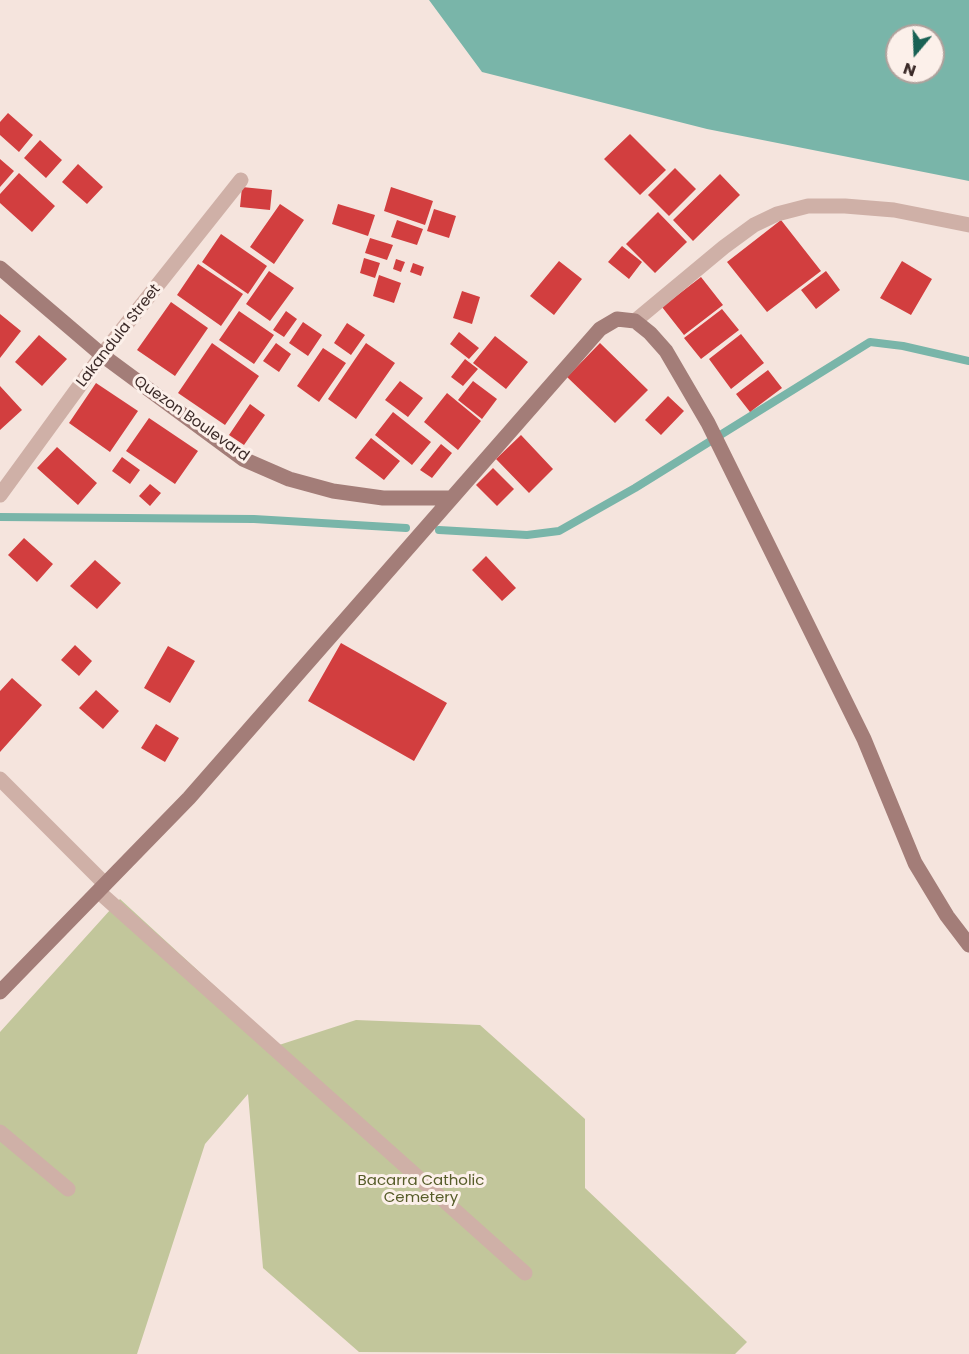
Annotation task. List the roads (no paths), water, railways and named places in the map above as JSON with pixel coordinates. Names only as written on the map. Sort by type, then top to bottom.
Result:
[{"type":"street","name":"Lakandula Street","points":[[0,495],[102,355],[241,180]]},
{"type":"street","points":[[635,321],[724,247],[754,225],[777,214],[808,206],[845,206],[894,210],[969,225]]},
{"type":"street","name":"Quezon Boulevard","points":[[0,268],[102,355],[243,459],[289,479],[333,492],[383,498],[451,498]]},
{"type":"street","points":[[0,992],[189,798],[600,329],[617,319],[635,321],[666,351],[708,423],[864,739],[915,863],[947,916],[969,945]]},
{"type":"street","points":[[0,779],[102,888],[525,1273]]},
{"type":"street","points":[[0,1132],[68,1189]]},
{"type":"water","points":[[429,0],[969,0],[969,181],[707,129],[482,72]]},
{"type":"waterway","points":[[439,530],[527,535],[559,531],[635,488],[870,342],[903,346],[969,361]]},
{"type":"waterway","points":[[0,517],[254,519],[406,528]]},
{"type":"park label","name":"Bacarra Catholic Cemetery","points":[[421,1190]]}]
